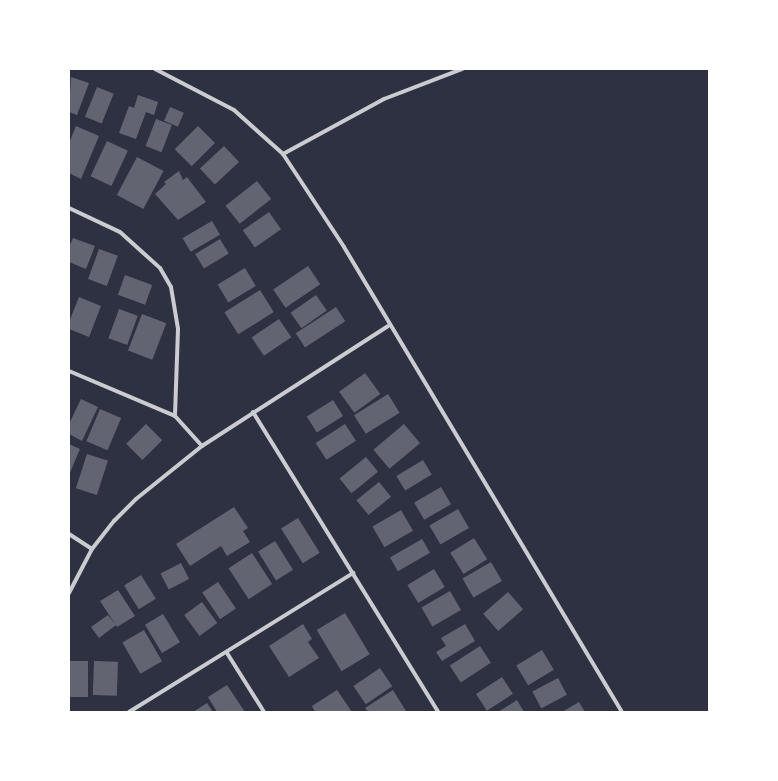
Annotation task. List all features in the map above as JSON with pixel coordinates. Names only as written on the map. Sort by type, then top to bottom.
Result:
[{"type":"street","points":[[155,69],[234,110],[283,154],[344,247],[388,326],[622,712]]},
{"type":"street","points":[[283,154],[384,99],[462,69]]},
{"type":"street","points":[[69,208],[98,220],[130,240],[160,268],[171,286],[178,329],[175,416]]},
{"type":"street","points":[[69,593],[92,549],[114,521],[136,499],[202,446],[388,326]]},
{"type":"street","points":[[69,371],[175,416],[202,446]]},
{"type":"street","points":[[253,412],[438,712]]},
{"type":"street","points":[[69,534],[92,549]]},
{"type":"street","points":[[129,712],[227,653],[353,573]]},
{"type":"street","points":[[227,653],[264,712]]},
{"type":"building","points":[[71,77],[89,83],[77,115],[69,112]]},
{"type":"building","points":[[97,87],[114,94],[102,123],[85,117]]},
{"type":"building","points":[[138,95],[158,102],[154,115],[146,112],[136,139],[119,133],[129,106],[134,108]]},
{"type":"building","points":[[170,107],[184,113],[178,127],[164,121]]},
{"type":"building","points":[[156,119],[172,125],[161,152],[146,146]]},
{"type":"building","points":[[76,126],[99,136],[81,179],[69,173],[69,143]]},
{"type":"building","points":[[198,126],[215,143],[192,166],[175,149]]},
{"type":"building","points":[[107,141],[128,151],[111,186],[91,176]]},
{"type":"building","points":[[224,146],[239,162],[215,185],[200,169]]},
{"type":"building","points":[[137,157],[163,171],[143,209],[117,195]]},
{"type":"building","points":[[179,171],[183,180],[187,177],[206,202],[178,220],[155,194],[166,184],[164,182]]},
{"type":"building","points":[[257,181],[271,199],[240,224],[225,206]]},
{"type":"building","points":[[269,212],[281,229],[255,248],[243,230]]},
{"type":"building","points":[[212,221],[220,235],[191,252],[183,238]]},
{"type":"building","points":[[73,238],[95,246],[86,269],[69,262],[69,247]]},
{"type":"building","points":[[220,239],[229,254],[204,269],[195,254]]},
{"type":"building","points":[[99,249],[118,256],[107,286],[88,279]]},
{"type":"building","points":[[308,266],[320,284],[285,308],[273,289]]},
{"type":"building","points":[[245,268],[256,286],[228,302],[218,284]]},
{"type":"building","points":[[125,275],[152,285],[145,305],[118,295]]},
{"type":"building","points":[[260,290],[274,312],[238,334],[224,312]]},
{"type":"building","points":[[316,295],[327,311],[302,328],[291,313]]},
{"type":"building","points":[[79,297],[101,306],[89,337],[69,329],[69,322]]},
{"type":"building","points":[[336,307],[345,321],[305,347],[296,333]]},
{"type":"building","points":[[119,309],[138,316],[127,345],[108,338]]},
{"type":"building","points":[[142,314],[166,323],[152,360],[128,350]]},
{"type":"building","points":[[279,319],[291,337],[264,356],[252,337]]},
{"type":"building","points":[[365,373],[380,394],[354,413],[339,392]]},
{"type":"building","points":[[388,394],[400,413],[366,434],[354,415]]},
{"type":"building","points":[[81,399],[98,407],[82,441],[69,434],[69,424]]},
{"type":"building","points":[[333,400],[343,416],[317,433],[307,416]]},
{"type":"building","points":[[100,409],[121,418],[107,450],[86,441]]},
{"type":"building","points":[[146,424],[162,440],[142,460],[126,444]]},
{"type":"building","points":[[345,424],[356,441],[327,460],[316,443]]},
{"type":"building","points":[[404,424],[420,443],[389,469],[373,450]]},
{"type":"building","points":[[69,444],[80,449],[69,475]]},
{"type":"building","points":[[87,454],[108,461],[97,495],[76,488]]},
{"type":"building","points":[[366,457],[378,472],[352,493],[340,478]]},
{"type":"building","points":[[423,460],[432,475],[405,491],[396,476]]},
{"type":"building","points":[[379,482],[391,497],[368,515],[356,500]]},
{"type":"building","points":[[441,487],[451,504],[424,520],[414,502]]},
{"type":"building","points":[[234,507],[248,528],[243,531],[250,542],[227,556],[221,546],[190,566],[176,544]]},
{"type":"building","points":[[458,509],[469,528],[440,545],[429,526]]},
{"type":"building","points":[[401,510],[413,531],[384,547],[372,526]]},
{"type":"building","points":[[298,518],[320,553],[303,563],[281,529]]},
{"type":"building","points":[[474,538],[487,559],[464,574],[450,553]]},
{"type":"building","points":[[422,539],[430,553],[398,571],[390,558]]},
{"type":"building","points":[[275,541],[293,570],[276,580],[258,552]]},
{"type":"building","points":[[252,553],[272,584],[249,599],[229,568]]},
{"type":"building","points":[[491,562],[502,581],[473,598],[462,578]]},
{"type":"building","points":[[181,563],[189,579],[169,589],[161,573]]},
{"type":"building","points":[[434,569],[445,587],[418,603],[407,585]]},
{"type":"building","points":[[141,575],[156,599],[139,609],[124,586]]},
{"type":"building","points":[[218,582],[236,609],[220,619],[202,593]]},
{"type":"building","points":[[118,590],[135,616],[117,627],[116,625],[99,638],[91,627],[108,615],[115,624],[100,601]]},
{"type":"building","points":[[450,591],[461,610],[432,627],[421,608]]},
{"type":"building","points":[[508,592],[523,609],[498,631],[483,614]]},
{"type":"building","points":[[202,602],[217,623],[199,636],[184,615]]},
{"type":"building","points":[[345,613],[370,654],[341,671],[317,630]]},
{"type":"building","points":[[163,614],[180,642],[162,653],[145,625]]},
{"type":"building","points":[[303,624],[312,639],[308,642],[319,658],[289,677],[269,646]]},
{"type":"building","points":[[465,624],[475,641],[442,661],[436,652],[446,646],[441,638]]},
{"type":"building","points":[[144,630],[162,661],[140,674],[122,642]]},
{"type":"building","points":[[480,646],[491,663],[461,682],[450,666]]},
{"type":"building","points":[[542,650],[554,670],[528,685],[516,665]]},
{"type":"building","points":[[69,661],[88,661],[88,697],[69,697]]},
{"type":"building","points":[[94,661],[118,662],[117,696],[93,695]]},
{"type":"building","points":[[380,668],[392,686],[366,704],[353,686]]},
{"type":"building","points":[[502,677],[513,694],[487,711],[476,694]]},
{"type":"building","points":[[558,678],[567,695],[541,708],[532,692]]},
{"type":"building","points":[[227,685],[245,712],[217,712],[208,697]]},
{"type":"building","points":[[337,690],[352,712],[315,712],[312,706]]},
{"type":"building","points":[[393,690],[406,711],[368,712],[365,708]]},
{"type":"building","points":[[517,700],[524,712],[498,712]]},
{"type":"building","points":[[579,702],[585,712],[562,712]]},
{"type":"building","points":[[207,703],[213,712],[193,712]]}]
